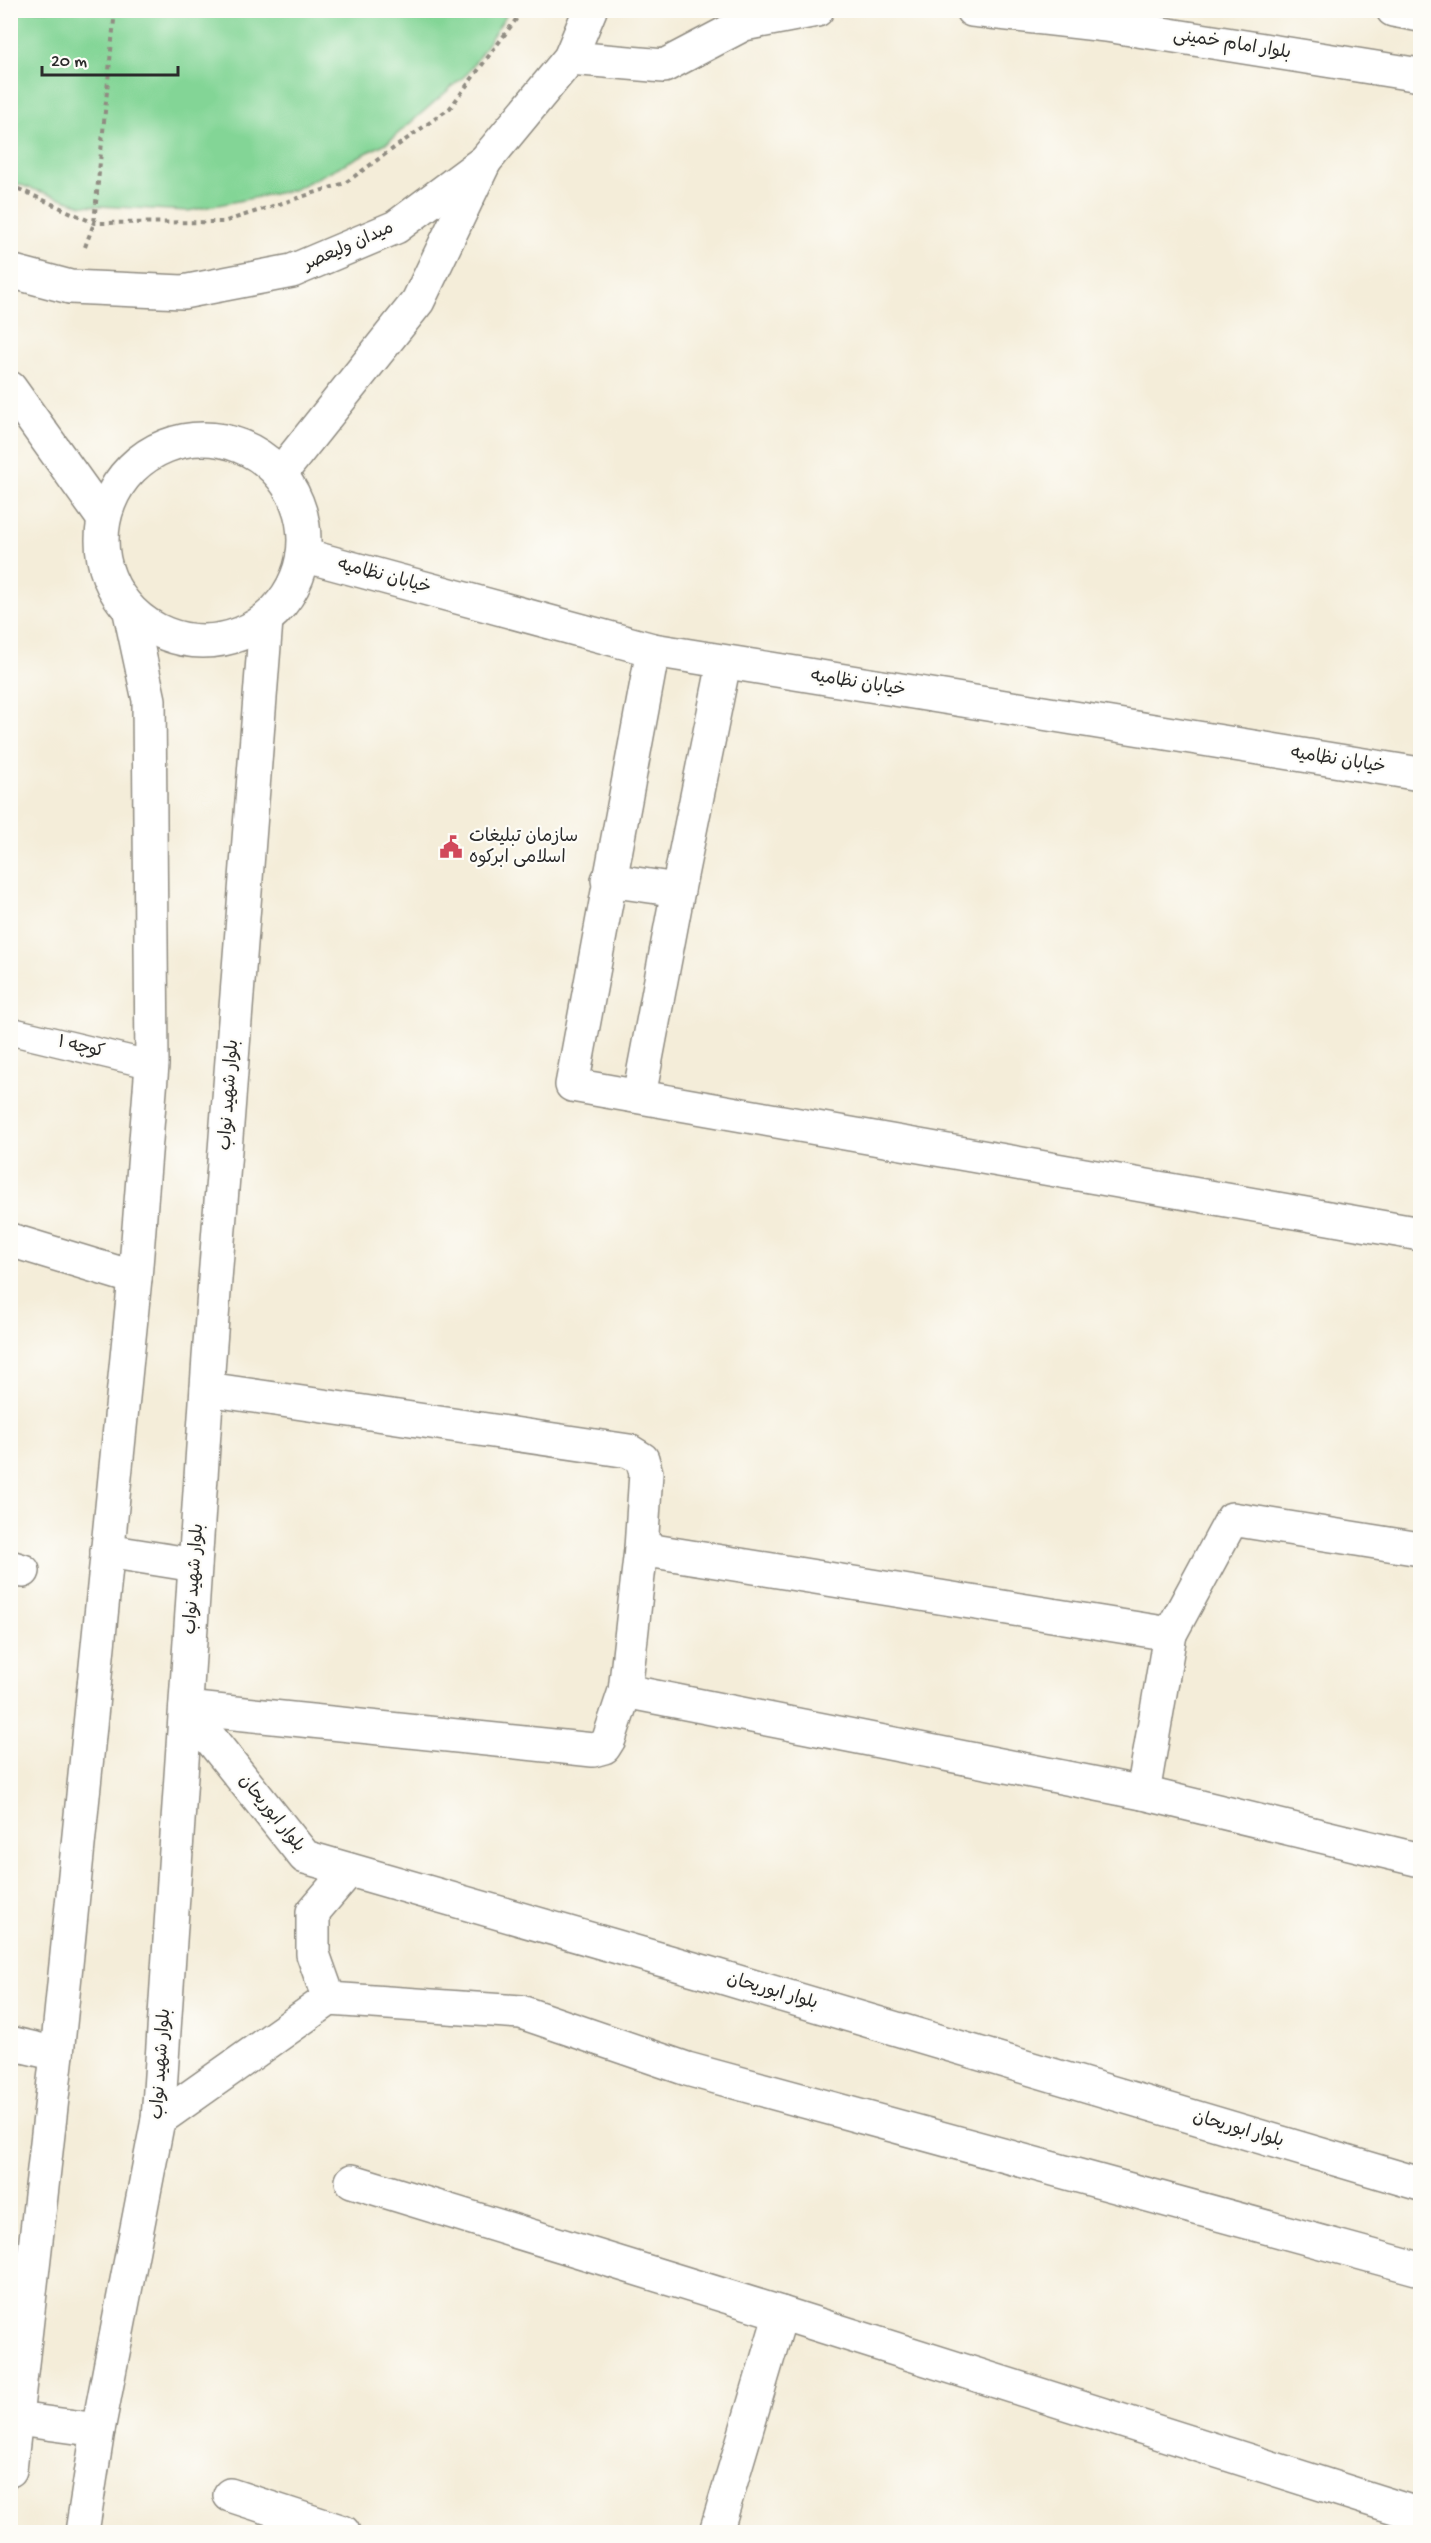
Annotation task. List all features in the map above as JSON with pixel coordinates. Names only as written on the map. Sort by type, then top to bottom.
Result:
[{"type":"street","name":"میدان ولیعصر","points":[[10,271],[70,287],[183,292],[292,271],[396,227],[485,161],[570,58],[590,10]]},
{"type":"street","points":[[570,58],[664,66],[744,24],[817,10]]},
{"type":"street","name":"بلوار امام خمینی","points":[[972,10],[1106,25],[1420,75]]},
{"type":"street","points":[[1394,10],[1420,15]]},
{"type":"street","points":[[280,474],[418,301],[485,161]]},
{"type":"street","points":[[10,388],[103,518]]},
{"type":"street","points":[[10,2470],[14,2418],[57,2054],[135,1278],[152,1065],[149,700],[130,612],[104,568],[103,518],[118,484],[144,457],[178,441],[216,439],[251,451],[280,474],[298,504],[303,521],[303,555],[293,587],[284,602],[266,620],[233,638],[196,642],[160,633],[130,612]]},
{"type":"street","name":"خیابان نظامیه","points":[[303,555],[653,650],[1420,774]]},
{"type":"street","name":"بلوار شهید نواب","points":[[82,2532],[98,2430],[158,2120],[207,1389],[266,620]]},
{"type":"street","points":[[653,650],[608,880],[572,1084],[1420,1234]]},
{"type":"street","points":[[639,1096],[724,663]]},
{"type":"street","points":[[608,880],[678,890]]},
{"type":"street","points":[[10,1240],[135,1278]]},
{"type":"street","points":[[186,1708],[593,1750],[604,1747],[609,1739],[625,1690],[641,1549],[646,1473],[642,1459],[628,1451],[207,1389]]},
{"type":"street","points":[[1143,1793],[1170,1634],[1232,1519],[1420,1549]]},
{"type":"street","points":[[641,1549],[1170,1634]]},
{"type":"street","points":[[107,1551],[195,1565]]},
{"type":"street","points":[[625,1690],[1143,1793],[1420,1860]]},
{"type":"street","name":"بلوار ابوریحان","points":[[186,1708],[305,1857],[697,1970],[1420,2184]]},
{"type":"street","points":[[329,1999],[313,1954],[313,1912],[349,1870]]},
{"type":"street","points":[[158,2120],[329,1999],[521,2012],[687,2069],[1420,2269]]},
{"type":"street","points":[[10,2043],[57,2054]]},
{"type":"street","points":[[352,2181],[781,2313],[1420,2515]]},
{"type":"street","points":[[716,2532],[781,2313]]},
{"type":"street","points":[[14,2418],[98,2430]]},
{"type":"street","points":[[230,2495],[343,2532]]},
{"type":"lane","name":"کوچه ۱","points":[[10,1031],[152,1065]]},
{"type":"path","points":[[70,287],[94,223],[115,10]]},
{"type":"path","points":[[10,185],[94,223],[223,222],[345,183],[450,108],[523,10]]},
{"type":"green space","points":[[11,10],[509,11],[468,73],[388,142],[293,190],[188,211],[82,205],[11,182]]},
{"type":"place","name":"سازمان تبلیغات اسلامی ابرکوه","points":[[451,847]]}]
